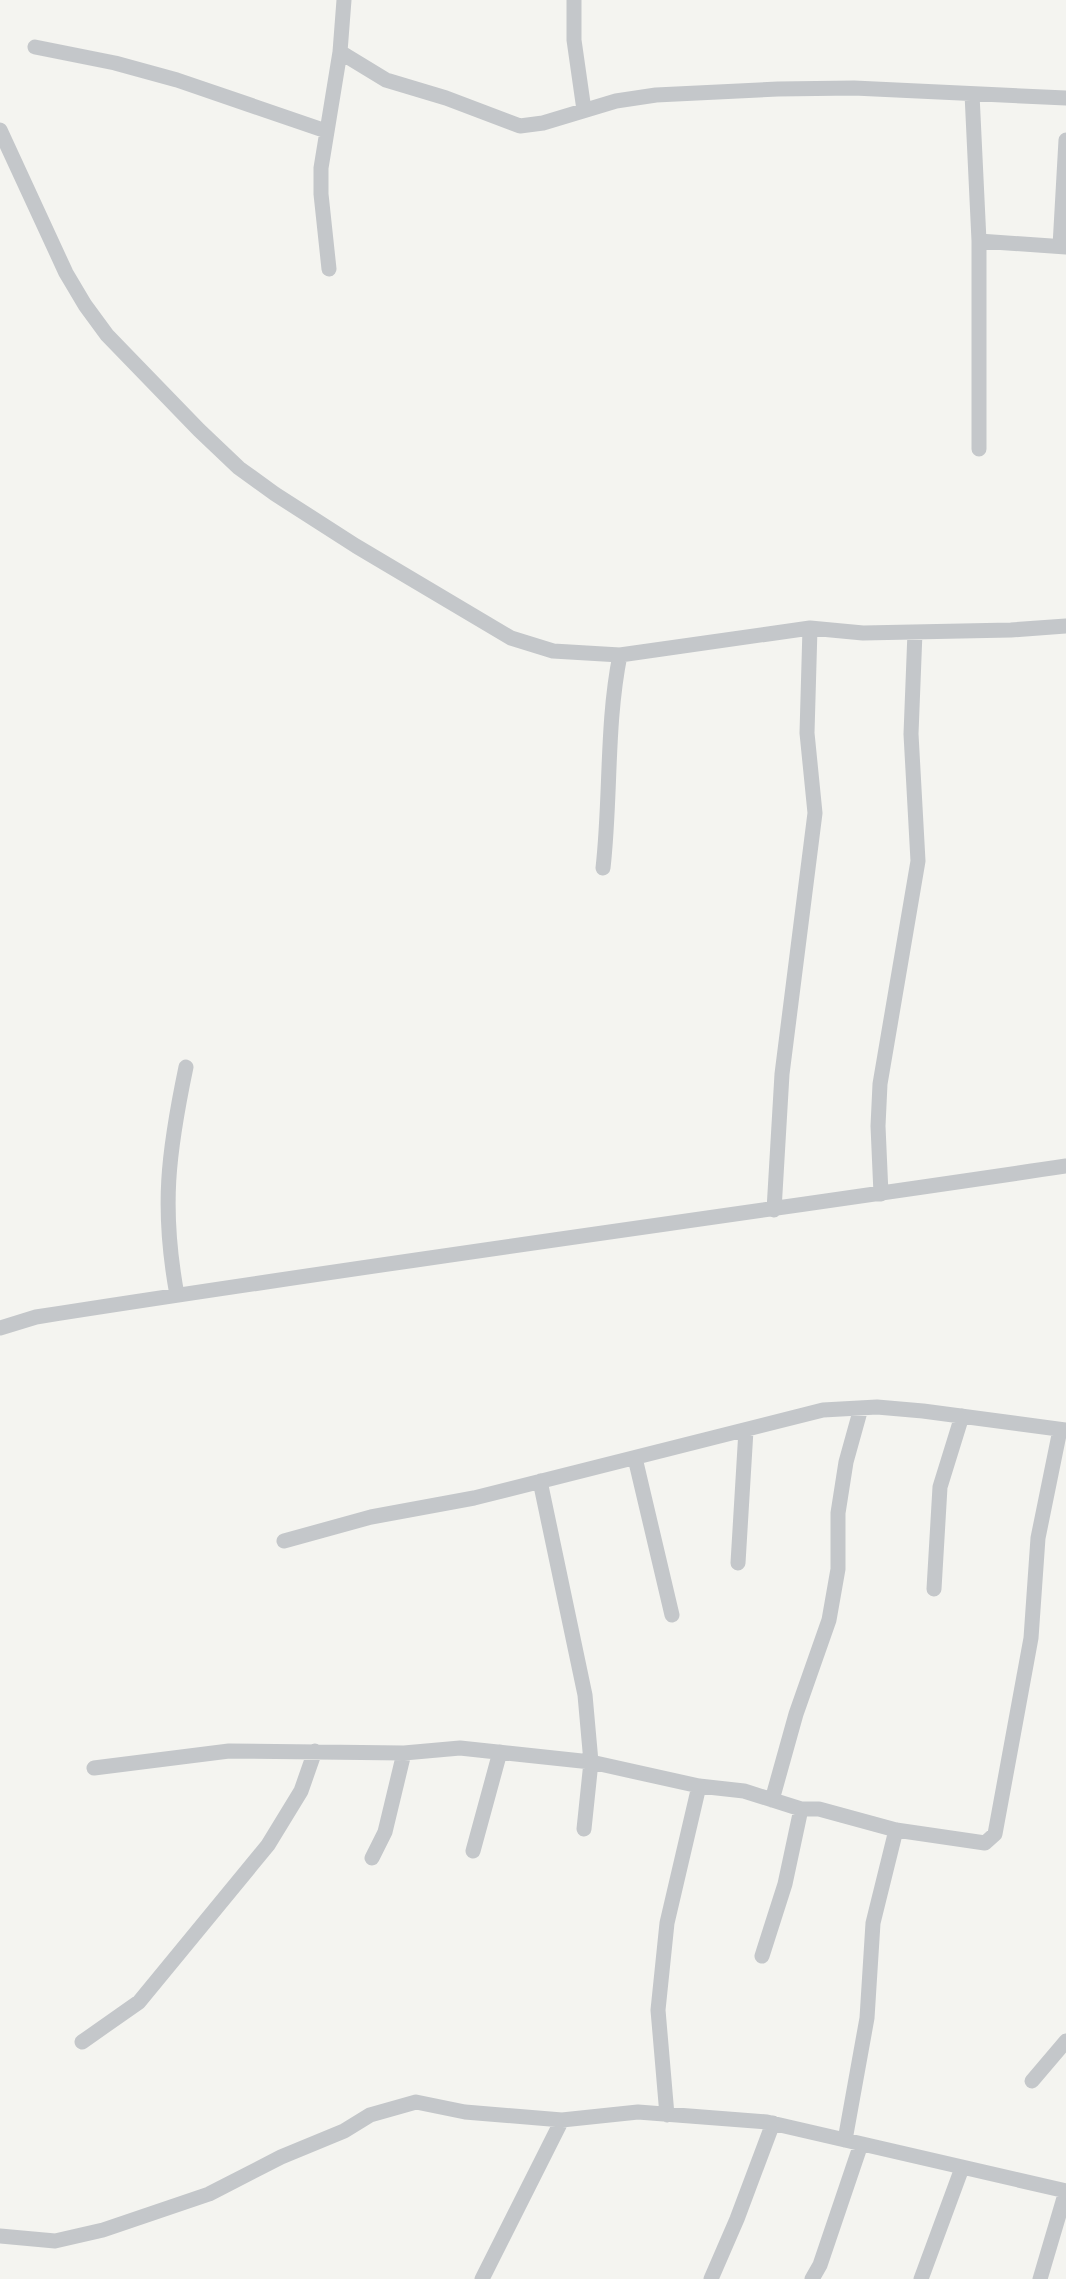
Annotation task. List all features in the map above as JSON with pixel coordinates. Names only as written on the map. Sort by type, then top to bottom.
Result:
[{"type":"street","points":[[329,268],[321,194],[326,131],[340,52],[344,0]]},
{"type":"street","points":[[574,0],[574,40],[584,110]]},
{"type":"street","points":[[35,47],[115,63],[167,78],[326,131]]},
{"type":"street","points":[[340,52],[386,80],[446,98],[520,126],[543,123],[584,110],[656,95],[854,88],[1066,98]]},
{"type":"street","points":[[972,94],[979,241],[979,449]]},
{"type":"street","points":[[0,130],[66,273],[85,305],[107,335],[239,468],[356,546],[511,638],[554,651],[621,654],[810,628],[863,633],[1066,626]]},
{"type":"street","points":[[979,241],[1063,246],[1066,140]]},
{"type":"street","points":[[774,1210],[782,1074],[815,813],[807,733],[810,628]]},
{"type":"street","points":[[881,1194],[878,1126],[880,1084],[918,861],[911,734],[915,632]]},
{"type":"street","points":[[603,868],[610,795],[615,679],[621,654]]},
{"type":"street","points":[[177,1295],[169,1253],[166,1188],[172,1134],[186,1067]]},
{"type":"street","points":[[0,1328],[36,1317],[330,1271],[774,1210],[1066,1166]]},
{"type":"street","points":[[772,1800],[796,1714],[829,1620],[838,1569],[838,1513],[841,1493],[846,1462],[861,1408]]},
{"type":"street","points":[[94,1768],[229,1751],[404,1753],[460,1748],[591,1762],[699,1786],[744,1791],[801,1809],[819,1809],[896,1830],[985,1843],[995,1834],[1031,1638],[1038,1538],[1063,1430],[923,1410],[861,1408],[823,1410],[474,1498],[371,1517],[284,1541]]},
{"type":"street","points":[[934,1588],[940,1486],[962,1416]]},
{"type":"street","points":[[738,1563],[746,1430]]},
{"type":"street","points":[[635,1458],[672,1615]]},
{"type":"street","points":[[540,1481],[576,1640],[585,1695],[591,1762],[584,1828]]},
{"type":"street","points":[[82,2042],[139,2002],[268,1845],[301,1791],[315,1751]]},
{"type":"street","points":[[473,1851],[500,1752]]},
{"type":"street","points":[[372,1858],[385,1832],[404,1753]]},
{"type":"street","points":[[667,2115],[659,1999],[667,1923],[699,1786]]},
{"type":"street","points":[[762,1956],[785,1884],[801,1809]]},
{"type":"street","points":[[845,2140],[867,2018],[873,1923],[896,1830]]},
{"type":"street","points":[[1032,2081],[1066,2041]]},
{"type":"street","points":[[0,2236],[55,2241],[103,2230],[209,2194],[282,2157],[344,2131],[370,2115],[416,2102],[465,2112],[562,2120],[638,2112],[772,2123],[1066,2190],[1040,2279]]},
{"type":"street","points":[[482,2279],[562,2120]]},
{"type":"street","points":[[711,2279],[737,2219],[772,2123]]},
{"type":"street","points":[[812,2279],[820,2265],[861,2144]]},
{"type":"street","points":[[921,2279],[962,2168]]}]
